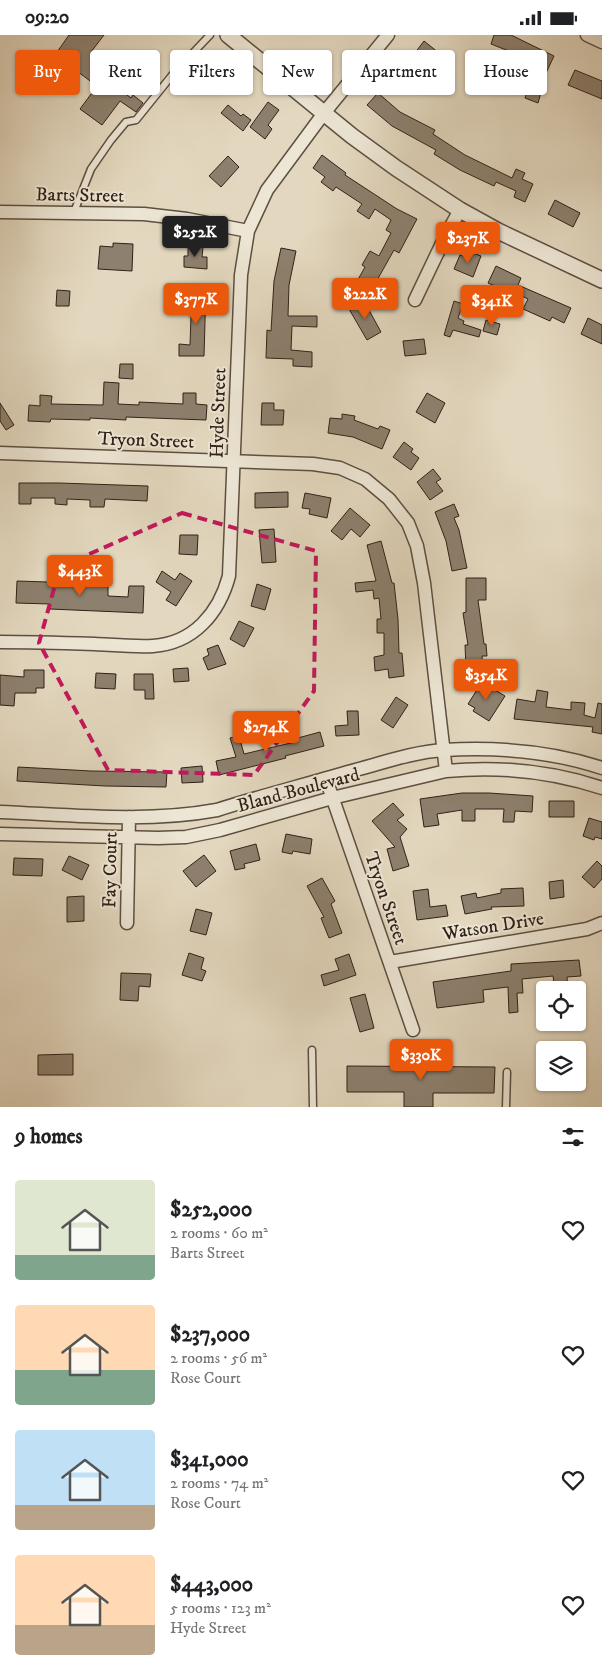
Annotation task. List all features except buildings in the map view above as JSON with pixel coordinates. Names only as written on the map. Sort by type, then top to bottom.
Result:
[{"type":"street","points":[[228,35],[324,113],[396,168],[460,210],[498,231],[602,280]]},
{"type":"street","name":"Hyde Street","points":[[0,642],[153,646],[180,639],[204,622],[214,611],[222,597],[229,576],[241,275],[248,231],[263,197],[275,177],[324,113],[388,35]]},
{"type":"street","points":[[587,35],[602,43]]},
{"type":"street","points":[[415,299],[460,210]]},
{"type":"street","name":"Barts Street","points":[[0,211],[153,215],[187,219],[248,231]]},
{"type":"street","name":"Tryon Street","points":[[0,453],[313,464],[340,468],[365,479],[389,499],[408,523],[417,546],[424,583],[446,771]]},
{"type":"street","name":"Bland Boulevard","points":[[0,813],[167,817],[217,810],[400,758],[443,750],[499,749],[540,753],[602,768]]},
{"type":"street","name":"Bland Boulevard","points":[[0,834],[158,838],[205,834],[332,798],[446,771],[496,769],[531,771],[602,788]]},
{"type":"street","name":"Tryon Street","points":[[326,779],[413,1030]]},
{"type":"street","name":"Fay Court","points":[[127,923],[129,817]]},
{"type":"street","name":"Watson Drive","points":[[390,962],[587,929],[602,923]]},
{"type":"lane","points":[[74,212],[90,169],[111,140],[126,122],[136,120],[173,74],[210,35]]},
{"type":"lane","points":[[312,1050],[313,1107]]},
{"type":"lane","points":[[506,1107],[507,1072]]},
{"type":"highlighted area","points":[[182,513],[316,551],[314,691],[254,775],[108,770],[39,643],[60,567]]}]
